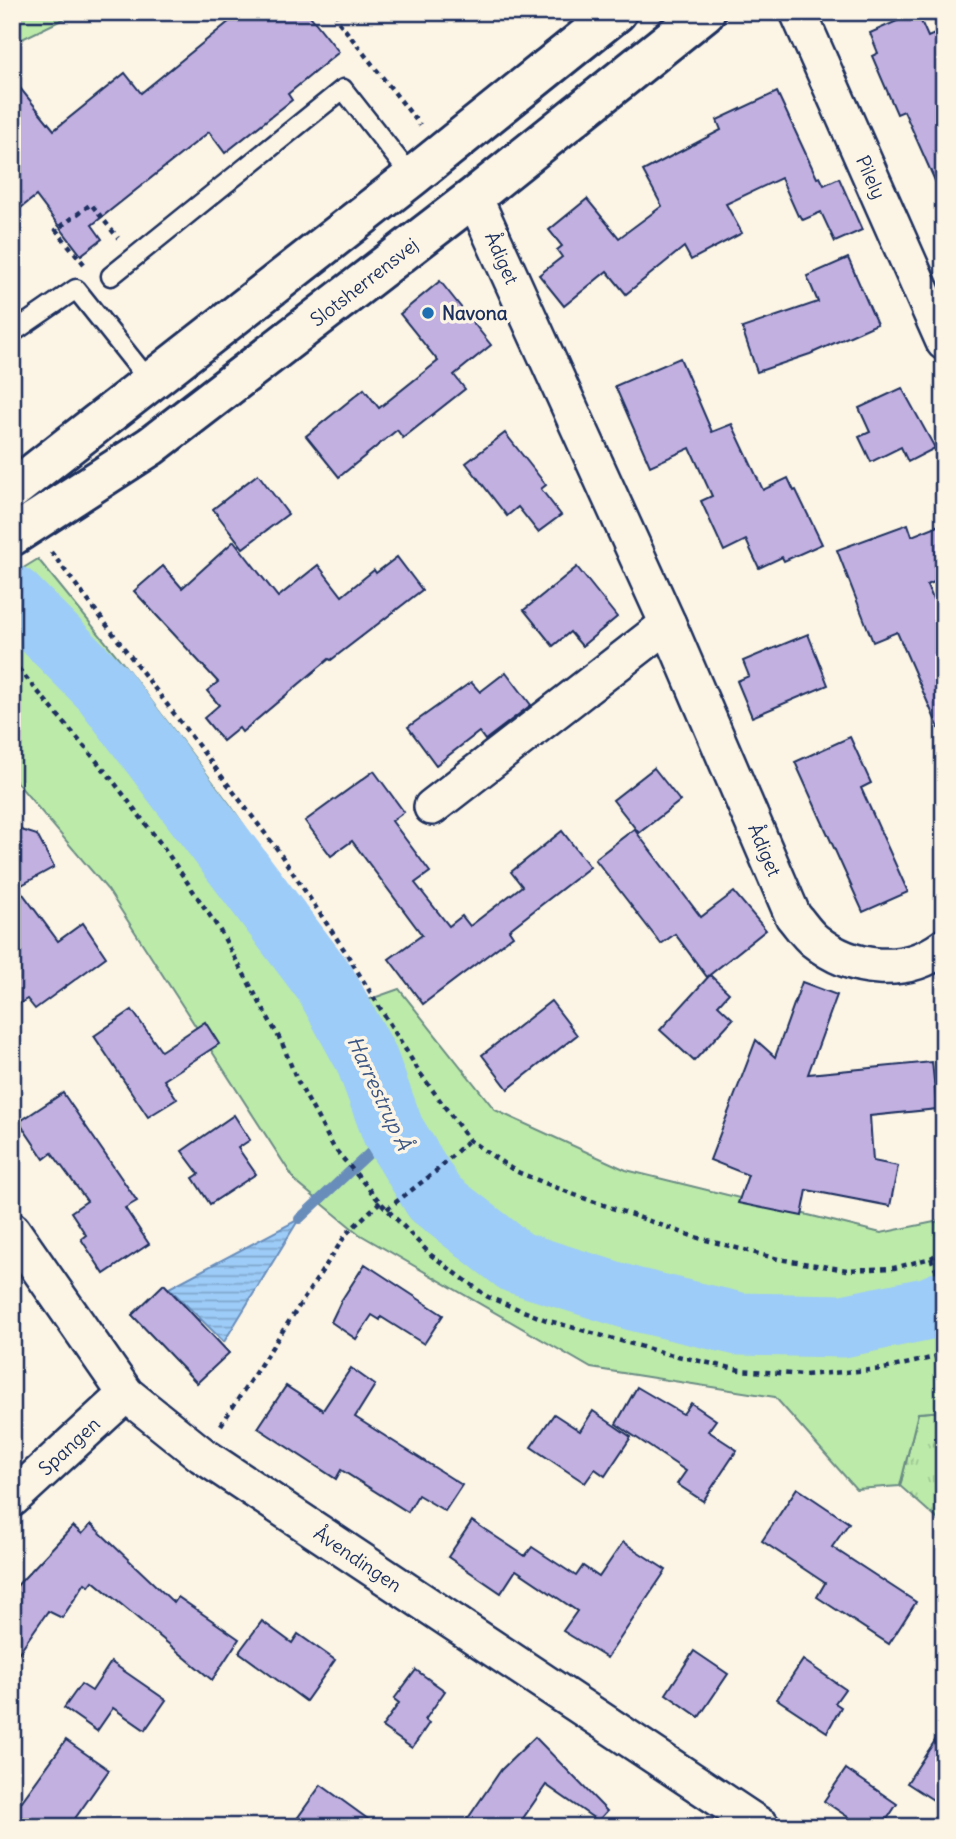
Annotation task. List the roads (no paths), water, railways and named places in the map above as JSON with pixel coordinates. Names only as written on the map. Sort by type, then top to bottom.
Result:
[{"type":"street","points":[[12,490],[412,177],[617,12]]},
{"type":"street","name":"Slotsherrensvej","points":[[21,530],[151,446],[474,197],[705,12]]},
{"type":"street","name":"Pilely","points":[[799,12],[944,342]]},
{"type":"street","name":"Ådiget","points":[[474,197],[668,624],[793,916],[814,941],[841,958],[872,967],[901,967],[929,958],[944,947]]},
{"type":"street","points":[[432,807],[668,624]]},
{"type":"street","name":"Åvendingen","points":[[12,1230],[126,1394],[202,1455],[762,1827]]},
{"type":"street","name":"Spangen","points":[[12,1499],[126,1394]]},
{"type":"lane","points":[[111,276],[344,89],[412,177]]},
{"type":"lane","points":[[12,333],[76,289],[150,382]]},
{"type":"water","points":[[299,1219],[224,1342],[169,1288]]},
{"type":"waterway","name":"Harrestrup Å","points":[[13,597],[103,688],[325,983],[366,1058],[393,1131],[434,1198],[516,1262],[633,1299],[739,1324],[843,1326],[930,1308],[944,1302]]},
{"type":"waterway","points":[[299,1219],[393,1131]]},
{"type":"place","name":"Navona","points":[[428,313]]}]
